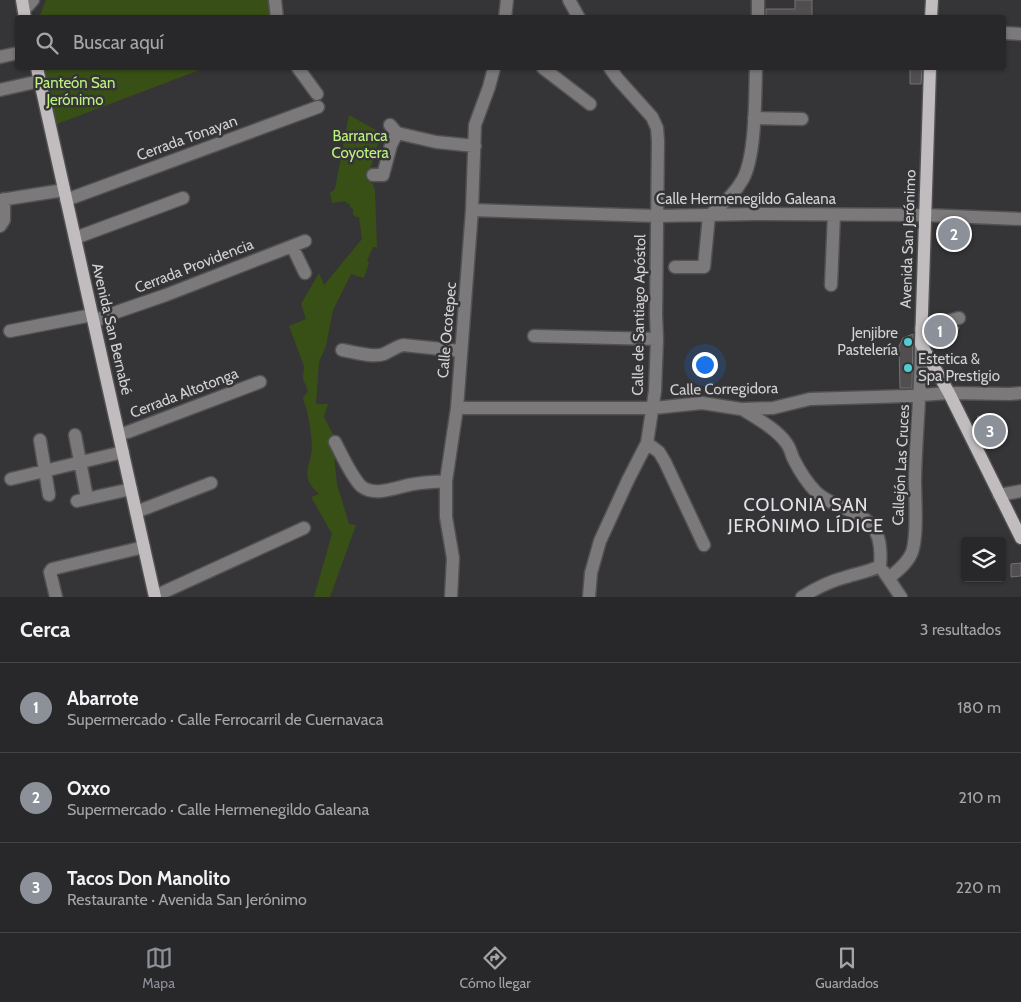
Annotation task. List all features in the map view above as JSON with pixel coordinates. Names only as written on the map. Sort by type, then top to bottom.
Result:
[{"type":"main road","points":[[931,15],[932,0]]},
{"type":"main road","name":"Avenida San Bernabé","points":[[37,70],[155,596]]},
{"type":"main road","name":"Avenida San Jerónimo","points":[[930,70],[921,344],[949,393],[1021,537]]},
{"type":"street","points":[[24,9],[33,0]]},
{"type":"street","points":[[275,0],[277,15]]},
{"type":"street","points":[[505,15],[507,0]]},
{"type":"street","points":[[569,0],[577,15]]},
{"type":"street","points":[[758,0],[758,15]]},
{"type":"street","points":[[1006,33],[1021,34]]},
{"type":"street","points":[[0,57],[15,54]]},
{"type":"street","name":"Cerrada Tonayan","points":[[2,199],[65,195],[318,101],[299,70]]},
{"type":"street","name":"Calle Ocotepec","points":[[452,597],[453,558],[446,517],[446,481],[457,408],[472,210],[475,125],[490,87],[494,70]]},
{"type":"street","points":[[545,70],[590,104]]},
{"type":"street","name":"Calle de Santiago Apóstol","points":[[589,597],[591,573],[600,540],[647,443],[654,408],[658,338],[656,315],[657,128],[652,117],[611,70]]},
{"type":"street","points":[[675,267],[704,267],[709,216],[735,192],[748,169],[754,118],[756,70]]},
{"type":"street","points":[[0,90],[40,81]]},
{"type":"street","points":[[754,118],[802,119]]},
{"type":"street","points":[[373,175],[383,175],[394,129],[436,142],[475,146]]},
{"type":"street","points":[[735,192],[737,201],[745,209],[755,214]]},
{"type":"street","points":[[75,238],[183,198]]},
{"type":"street","points":[[0,226],[4,220],[2,199]]},
{"type":"street","name":"Calle Hermenegildo Galeana","points":[[472,210],[656,216],[755,214],[925,215],[1021,219]]},
{"type":"street","points":[[831,285],[834,215]]},
{"type":"street","name":"Cerrada Providencia","points":[[10,331],[105,316],[166,295],[305,241]]},
{"type":"street","points":[[292,246],[305,273]]},
{"type":"street","points":[[921,329],[959,318]]},
{"type":"street","points":[[534,336],[658,338]]},
{"type":"street","points":[[342,350],[375,355],[384,354],[394,347],[403,344],[461,351]]},
{"type":"street","name":"Callejón Las Cruces","points":[[889,578],[903,566],[912,552],[921,394],[921,344]]},
{"type":"street","name":"Cerrada Altotonga","points":[[119,434],[260,382]]},
{"type":"street","name":"Calle Corregidora","points":[[457,408],[654,408],[702,404],[741,409],[774,408],[810,399],[949,393],[1021,393]]},
{"type":"street","points":[[741,409],[766,424],[787,443],[806,480],[817,493],[834,504],[859,515],[872,526],[878,539],[881,553],[880,566],[900,597]]},
{"type":"street","points":[[75,434],[80,462],[82,499],[131,490]]},
{"type":"street","points":[[40,440],[49,495]]},
{"type":"street","points":[[335,442],[362,488],[383,491],[415,484],[446,481]]},
{"type":"street","points":[[647,443],[659,452],[665,462],[704,545]]},
{"type":"street","points":[[11,479],[123,452]]},
{"type":"street","points":[[136,512],[211,483]]},
{"type":"street","points":[[999,495],[1021,491]]},
{"type":"street","points":[[155,596],[304,528]]},
{"type":"street","points":[[56,597],[50,572],[52,569],[144,547]]},
{"type":"street","points":[[802,597],[815,588],[846,576],[867,573],[880,566]]},
{"type":"green space","points":[[46,0],[271,0],[274,15],[40,15]]},
{"type":"green space","name":"Panteón San Jerónimo","points":[[44,70],[200,70],[57,124]]},
{"type":"green space","name":"Barranca Coyotera","points":[[349,115],[381,133],[367,180],[373,184],[375,191],[377,247],[373,247],[367,261],[369,262],[364,278],[351,274],[333,310],[326,346],[319,362],[316,404],[328,404],[324,417],[334,436],[337,484],[349,524],[356,525],[330,597],[314,597],[332,534],[311,497],[319,494],[310,484],[307,475],[312,442],[309,418],[303,398],[308,391],[303,379],[304,366],[289,326],[306,319],[301,304],[319,273],[324,285],[362,239],[359,217],[353,214],[350,203],[348,204],[345,201],[332,203],[330,193],[335,189]]},
{"type":"building","points":[[795,0],[812,0],[812,15],[766,15],[766,9],[795,9]]},
{"type":"building","points":[[910,70],[922,70],[921,84],[910,84]]},
{"type":"building","points":[[942,224],[966,225],[966,244],[942,244]]},
{"type":"building","points":[[959,327],[958,330],[931,342],[929,338],[929,335]]},
{"type":"building","name":"Estetica & Spa Prestigio","points":[[913,334],[912,388],[900,388],[899,346],[903,338]]},
{"type":"building","points":[[978,416],[1001,421],[998,440],[989,446],[977,422]]},
{"type":"building","points":[[1021,563],[1021,576],[1011,577],[1011,564]]},
{"type":"place","name":"Oxxo","points":[[954,234]]},
{"type":"place","name":"Abarrote","points":[[940,331]]},
{"type":"place","name":"Jenjibre Pastelería","points":[[908,342]]},
{"type":"place","name":"Estetica & Spa Prestigio","points":[[908,368]]},
{"type":"place","name":"Tacos Don Manolito","points":[[990,431]]},
{"type":"district","name":"COLONIA SAN JERÓNIMO LÍDICE","points":[[806,515]]}]
